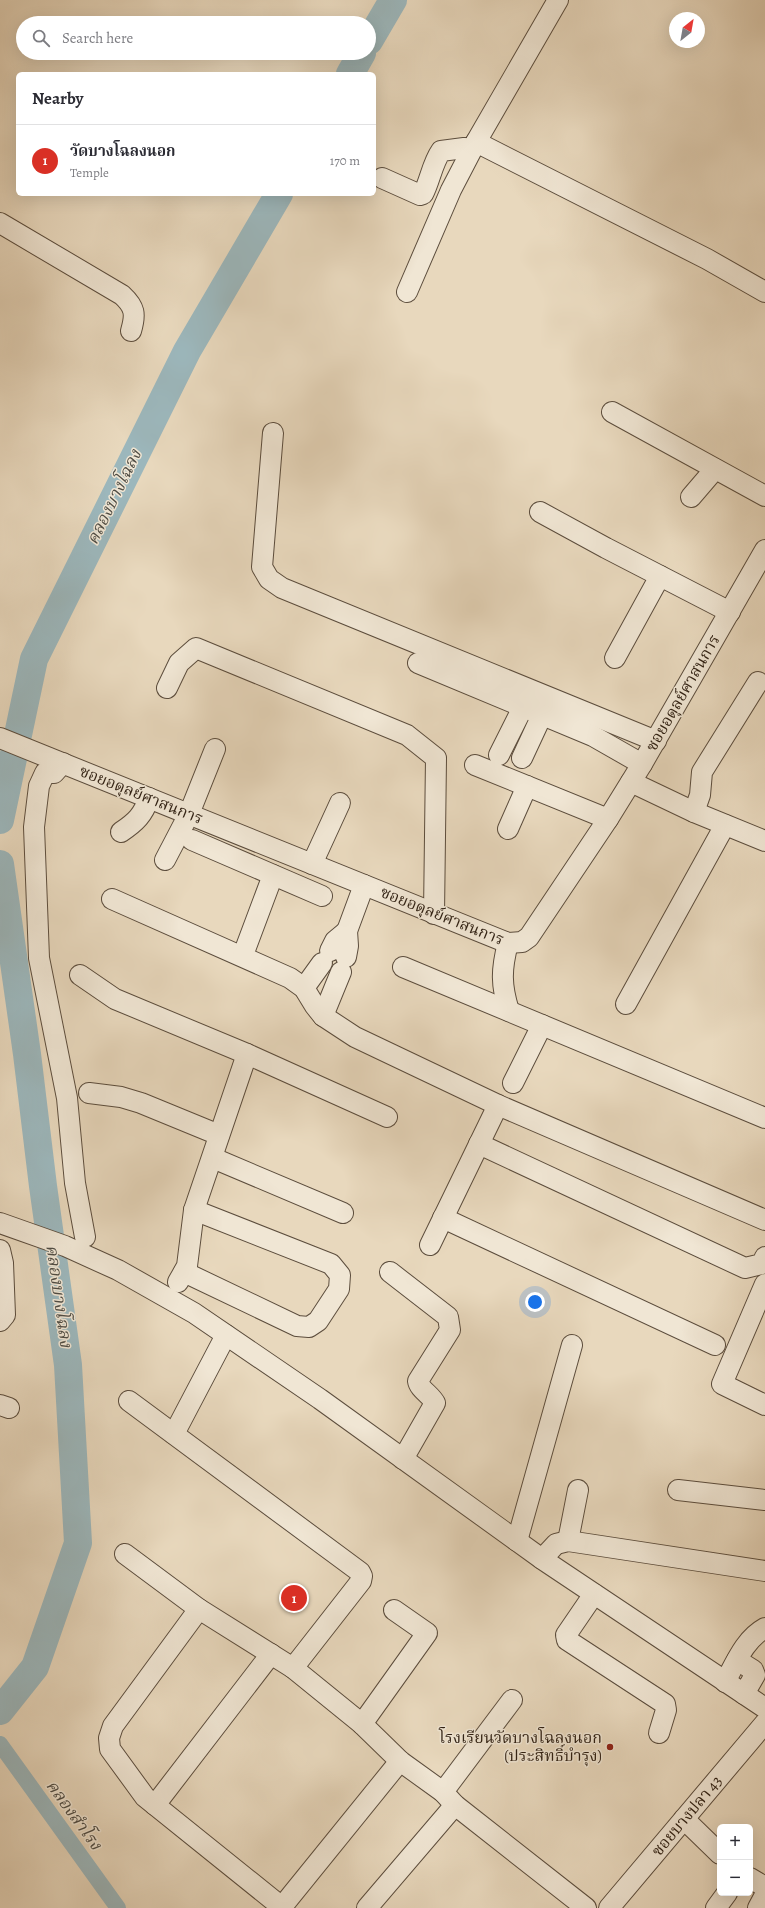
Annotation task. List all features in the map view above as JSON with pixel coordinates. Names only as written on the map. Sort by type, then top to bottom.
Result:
[{"type":"street","points":[[407,292],[451,190],[474,145],[558,0]]},
{"type":"street","points":[[382,178],[417,195],[423,194],[437,157],[442,152],[474,145],[707,259],[765,292]]},
{"type":"street","points":[[0,223],[122,295],[130,302],[135,317],[131,331]]},
{"type":"street","points":[[612,412],[765,496]]},
{"type":"street","points":[[273,433],[262,567],[269,579],[282,588],[656,741]]},
{"type":"street","points":[[691,497],[715,469]]},
{"type":"street","points":[[540,512],[730,612]]},
{"type":"street","name":"ซอยอดุลย์ศาสนการ","points":[[0,738],[508,943],[522,942],[529,937],[608,820],[656,741],[764,554]]},
{"type":"street","points":[[615,658],[660,576]]},
{"type":"street","points":[[167,688],[179,664],[196,648],[407,735],[436,758],[434,914]]},
{"type":"street","points":[[418,664],[603,741],[642,764]]},
{"type":"street","points":[[694,812],[700,795],[702,772],[758,682]]},
{"type":"street","points":[[499,755],[523,707]]},
{"type":"street","points":[[522,758],[542,715]]},
{"type":"street","points":[[165,860],[188,814],[215,749]]},
{"type":"street","points":[[61,762],[54,773],[45,773],[39,786],[34,827],[39,958],[66,1098],[75,1183],[84,1238]]},
{"type":"street","points":[[475,765],[608,820]]},
{"type":"street","points":[[631,782],[694,812],[765,841]]},
{"type":"street","points":[[508,829],[527,786]]},
{"type":"street","points":[[121,832],[141,817],[149,798]]},
{"type":"street","points":[[312,864],[340,803]]},
{"type":"street","points":[[626,1004],[725,825]]},
{"type":"street","points":[[192,840],[322,896]]},
{"type":"street","points":[[244,956],[272,875]]},
{"type":"street","points":[[323,1016],[335,961],[335,941],[347,931],[364,885]]},
{"type":"street","points":[[112,899],[244,956],[290,978],[304,988],[323,1016],[355,1037],[498,1105],[765,1220]]},
{"type":"street","points":[[508,943],[501,976],[509,1011]]},
{"type":"street","points":[[304,988],[335,961]]},
{"type":"street","points":[[403,967],[765,1118]]},
{"type":"street","points":[[80,974],[115,999],[247,1054],[387,1117]]},
{"type":"street","points":[[513,1083],[542,1025]]},
{"type":"street","points":[[167,1296],[187,1266],[194,1210],[213,1158],[247,1054]]},
{"type":"street","points":[[89,1093],[121,1097],[220,1134]]},
{"type":"street","points":[[430,1245],[498,1105]]},
{"type":"street","points":[[479,1144],[745,1268],[762,1264],[765,1257]]},
{"type":"street","points":[[213,1158],[343,1213]]},
{"type":"street","points":[[184,1272],[297,1326],[309,1327],[318,1321],[339,1288],[340,1275],[331,1264],[194,1210]]},
{"type":"street","points":[[443,1218],[715,1345]]},
{"type":"street","points":[[2,1224],[65,1246],[118,1270],[167,1296],[226,1335],[403,1459],[542,1559],[765,1708]]},
{"type":"street","points":[[0,1250],[3,1263],[5,1315],[0,1321]]},
{"type":"street","points":[[390,1272],[448,1317],[450,1322],[450,1330],[418,1381],[418,1385],[432,1398],[435,1403],[403,1459]]},
{"type":"street","points":[[765,1284],[759,1312],[722,1384],[765,1405]]},
{"type":"street","points":[[174,1434],[226,1335]]},
{"type":"street","points":[[517,1541],[572,1346]]},
{"type":"street","points":[[129,1401],[360,1572],[362,1576],[361,1581],[293,1668]]},
{"type":"street","points":[[568,1541],[578,1490]]},
{"type":"street","points":[[678,1490],[765,1500]]},
{"type":"street","points":[[542,1559],[556,1544],[568,1541],[765,1571]]},
{"type":"street","points":[[125,1554],[199,1609],[293,1668],[362,1724],[400,1761],[449,1798],[564,1901],[586,1908]]},
{"type":"street","points":[[594,1594],[566,1636],[567,1640],[665,1704],[666,1710],[659,1733]]},
{"type":"street","points":[[199,1609],[113,1726],[109,1738],[110,1749],[145,1797],[282,1908],[400,1761]]},
{"type":"street","points":[[362,1724],[427,1633],[394,1610]]},
{"type":"street","points":[[725,1682],[755,1634],[765,1628]]},
{"type":"street","points":[[155,1805],[271,1654]]},
{"type":"street","points":[[738,1660],[753,1670],[755,1675],[744,1694]]},
{"type":"street","points":[[367,1908],[449,1798],[512,1700]]},
{"type":"street","name":"ซอยบางปลา 43","points":[[619,1905],[684,1819],[765,1723]]},
{"type":"street","points":[[684,1819],[717,1851]]},
{"type":"street","points":[[753,1880],[765,1887]]},
{"type":"street","points":[[758,1908],[765,1895]]},
{"type":"street","points":[[716,1908],[725,1896]]},
{"type":"waterway","name":"คลองบางโฉลง","points":[[376,29],[393,0]]},
{"type":"waterway","name":"คลองบางโฉลง","points":[[351,72],[358,60]]},
{"type":"waterway","name":"คลองบางโฉลง","points":[[0,820],[34,659],[187,351],[278,196]]},
{"type":"waterway","name":"คลองบางโฉลง","points":[[0,864],[27,1054],[43,1186],[68,1365],[78,1543],[35,1667],[0,1711]]},
{"type":"waterway","name":"คลองสำโรง","points":[[0,1744],[118,1908]]},
{"type":"place","name":"วัดบางโฉลงนอก","points":[[294,1598]]},
{"type":"place","name":"โรงเรียนวัดบางโฉลงนอก (ประสิทธิ์บำรุง)","points":[[610,1747]]}]
